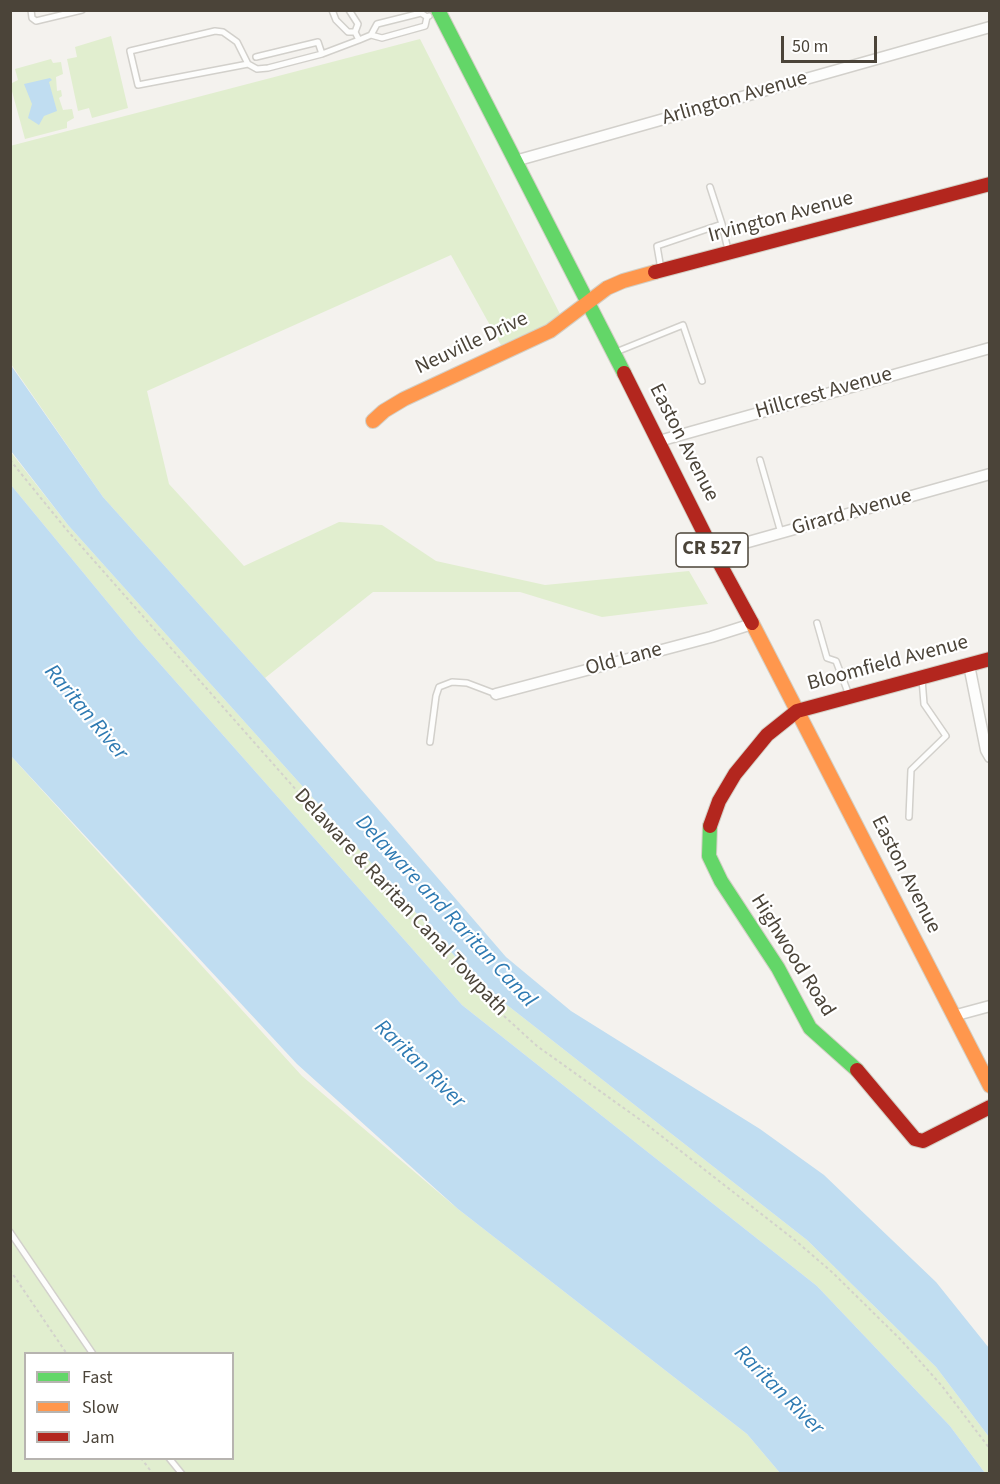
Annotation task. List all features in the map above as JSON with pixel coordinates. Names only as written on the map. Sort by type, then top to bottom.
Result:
[{"type":"street","name":"Easton Avenue","points":[[436,12],[515,161],[715,555],[990,1086]]},
{"type":"street","name":"Arlington Avenue","points":[[515,161],[990,27]]},
{"type":"street","name":"Irvington Avenue","points":[[588,303],[606,288],[662,271],[990,184]]},
{"type":"street","name":"Neuville Drive","points":[[373,421],[404,399],[550,331],[588,303]]},
{"type":"street","name":"Hillcrest Avenue","points":[[658,441],[990,348]]},
{"type":"street","name":"Girard Avenue","points":[[715,555],[734,546],[990,474]]},
{"type":"street","name":"Old Lane","points":[[496,693],[711,637],[752,624]]},
{"type":"street","name":"Bloomfield Avenue","points":[[797,711],[990,659]]},
{"type":"street","points":[[969,664],[986,750],[990,757]]},
{"type":"street","name":"Highwood Road","points":[[797,711],[768,735],[735,774],[719,801],[709,829],[709,856],[713,868],[778,968],[810,1028],[864,1077],[915,1139],[923,1141],[990,1107]]},
{"type":"street","points":[[953,1016],[990,1006]]},
{"type":"lane","points":[[31,10],[32,18],[36,21],[82,10]]},
{"type":"lane","points":[[332,10],[336,20],[348,32],[355,32]]},
{"type":"lane","points":[[349,10],[358,24],[355,32],[359,40]]},
{"type":"lane","points":[[371,35],[377,24],[421,13],[436,12]]},
{"type":"lane","points":[[248,64],[138,85],[130,51],[215,31],[223,32],[237,42],[248,64],[257,69],[268,68],[322,54],[371,35],[382,38],[425,26],[436,12]]},
{"type":"lane","points":[[256,57],[318,42],[322,54]]},
{"type":"lane","points":[[710,187],[722,224],[728,254]]},
{"type":"lane","points":[[662,271],[657,246],[722,224]]},
{"type":"lane","points":[[614,353],[683,325],[702,381]]},
{"type":"lane","points":[[760,460],[781,533]]},
{"type":"lane","points":[[817,623],[827,658],[836,661],[850,696]]},
{"type":"lane","points":[[909,817],[911,770],[946,736],[924,704],[922,677]]},
{"type":"lane","points":[[430,742],[439,687],[452,682],[467,683],[496,693]]},
{"type":"lane","points":[[10,1232],[92,1352]]},
{"type":"lane","points":[[172,1460],[182,1473]]},
{"type":"path","name":"Delaware & Raritan Canal Towpath","points":[[10,460],[73,538],[403,911],[483,997],[537,1046],[646,1124],[796,1241],[902,1340],[942,1386],[990,1449]]},
{"type":"path","points":[[10,1270],[66,1352]]},
{"type":"path","points":[[143,1460],[153,1473]]},
{"type":"green space","points":[[111,36],[128,108],[92,118],[89,108],[78,111],[67,59],[77,57],[75,47]]},
{"type":"green space","points":[[420,39],[562,318],[501,345],[451,255],[147,391],[169,484],[244,566],[339,522],[382,525],[436,561],[545,585],[689,571],[708,604],[602,617],[520,592],[373,592],[265,678],[103,497],[11,364],[10,146]]},
{"type":"green space","points":[[51,59],[53,63],[61,62],[63,74],[56,77],[57,91],[61,90],[62,96],[59,98],[63,110],[72,109],[74,118],[67,122],[67,128],[25,139],[10,84],[18,80],[15,69]]},
{"type":"green space","points":[[10,451],[68,525],[479,983],[807,1240],[936,1367],[989,1437],[989,1473],[985,1473],[950,1426],[817,1286],[462,1005],[138,639],[11,485]]},
{"type":"green space","points":[[10,755],[302,1076],[458,1209],[747,1434],[780,1473],[11,1473]]},
{"type":"water","points":[[50,78],[52,80],[49,82],[57,111],[44,116],[39,125],[28,118],[32,104],[24,84]]},
{"type":"water","name":"Delaware and Raritan Canal","points":[[10,364],[103,497],[265,678],[506,957],[571,1011],[760,1129],[824,1175],[936,1282],[989,1348],[989,1437],[936,1367],[807,1240],[479,983],[68,525],[11,451]]},
{"type":"water","name":"Raritan River","points":[[11,485],[138,639],[462,1005],[817,1286],[950,1426],[985,1473],[780,1473],[747,1434],[458,1209],[297,1064],[11,756]]},
{"type":"traffic: fast","points":[[438,10],[624,373]]},
{"type":"traffic: fast","points":[[710,826],[709,856],[721,881],[778,968],[810,1028],[857,1070]]},
{"type":"traffic: slow","points":[[373,421],[404,399],[550,331],[607,288],[655,272]]},
{"type":"traffic: slow","points":[[752,623],[990,1086]]},
{"type":"traffic: jam","points":[[655,272],[990,184]]},
{"type":"traffic: jam","points":[[624,373],[715,555],[752,623]]},
{"type":"traffic: jam","points":[[710,826],[719,801],[735,774],[767,735],[797,711],[990,659]]},
{"type":"traffic: jam","points":[[857,1070],[915,1139],[923,1141],[990,1107]]}]
